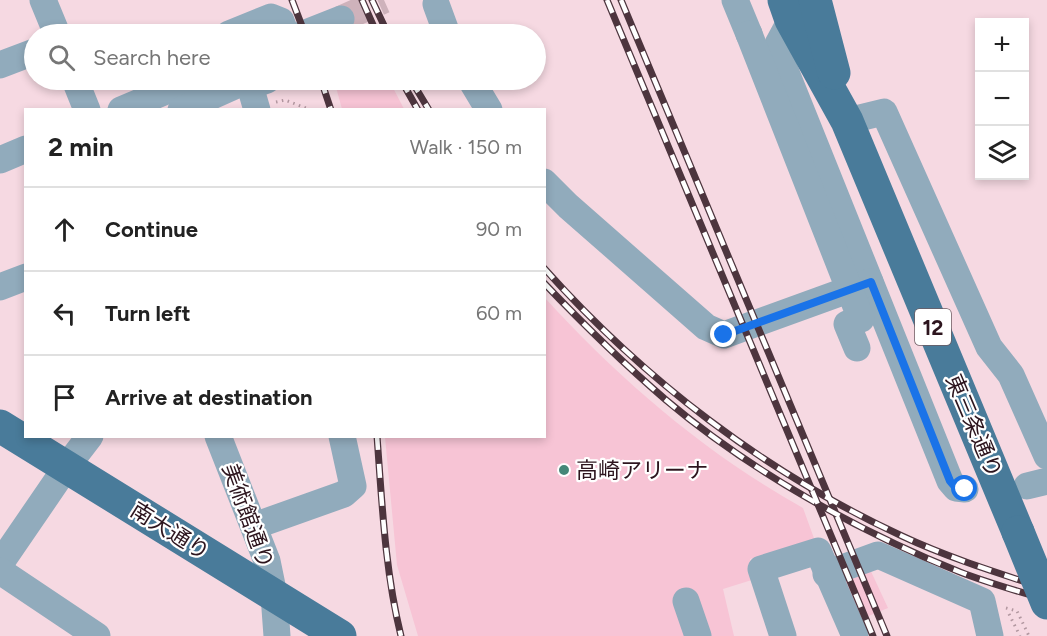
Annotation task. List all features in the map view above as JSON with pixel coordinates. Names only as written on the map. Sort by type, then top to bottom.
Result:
[{"type":"main road","name":"東三条通り","points":[[797,7],[1047,603]]},
{"type":"main road","name":"南大通り","points":[[0,426],[340,636]]},
{"type":"street","points":[[43,0],[53,24]]},
{"type":"street","points":[[735,0],[861,319],[847,324],[857,348]]},
{"type":"street","points":[[438,1],[444,24]]},
{"type":"street","points":[[797,7],[778,44],[779,55],[950,481],[956,488],[965,489]]},
{"type":"street","points":[[254,24],[271,17],[281,24]]},
{"type":"street","points":[[318,24],[341,19]]},
{"type":"street","points":[[0,65],[24,56]]},
{"type":"street","points":[[79,90],[86,108]]},
{"type":"street","points":[[124,108],[149,90]]},
{"type":"street","points":[[185,108],[226,90]]},
{"type":"street","points":[[477,90],[488,108]]},
{"type":"street","points":[[847,122],[884,112],[989,347],[1011,375],[1047,456]]},
{"type":"street","points":[[0,160],[24,150]]},
{"type":"street","points":[[546,184],[706,327],[724,335],[871,282]]},
{"type":"street","points":[[0,287],[24,278]]},
{"type":"street","points":[[0,564],[88,438]]},
{"type":"street","name":"美術館通り","points":[[219,438],[267,561],[274,596],[277,636]]},
{"type":"street","points":[[254,526],[344,494],[353,486],[342,438]]},
{"type":"street","points":[[783,636],[761,569],[818,552],[855,636]]},
{"type":"street","points":[[826,574],[878,555],[994,604],[990,636]]},
{"type":"street","points":[[0,571],[97,636]]},
{"type":"street","points":[[686,601],[698,636]]},
{"type":"path","points":[[263,94],[306,108]]},
{"type":"path","points":[[994,604],[1017,611],[1029,636]]},
{"type":"shaded area","points":[[337,90],[394,90],[403,108],[342,108]]},
{"type":"shaded area","name":"高崎アリーナ","points":[[546,299],[603,358],[666,413],[732,464],[803,508],[815,541],[750,559],[755,579],[723,589],[734,636],[418,636],[397,565],[385,438],[546,438]]},
{"type":"shaded area","points":[[868,565],[888,608],[854,622],[836,577]]},
{"type":"tunnel","points":[[341,19],[384,0]]},
{"type":"railway","points":[[292,0],[301,24]]},
{"type":"railway","points":[[362,0],[373,24]]},
{"type":"railway","points":[[372,0],[383,24]]},
{"type":"railway","points":[[607,0],[873,636]]},
{"type":"railway","points":[[621,0],[887,636]]},
{"type":"railway","points":[[324,90],[330,108]]},
{"type":"railway","points":[[407,90],[417,108]]},
{"type":"railway","points":[[417,90],[428,108]]},
{"type":"railway","points":[[546,270],[623,348],[665,385],[755,453],[852,511],[902,536],[956,558],[1047,589]]},
{"type":"railway","points":[[546,285],[634,372],[666,400],[698,426],[769,475],[844,518],[922,556],[971,576],[1047,600]]},
{"type":"railway","points":[[377,438],[388,562],[401,636]]},
{"type":"place","name":"高崎アリーナ","points":[[564,470]]},
{"type":"route","points":[[724,335],[871,282],[950,481],[956,488],[965,489]]}]
